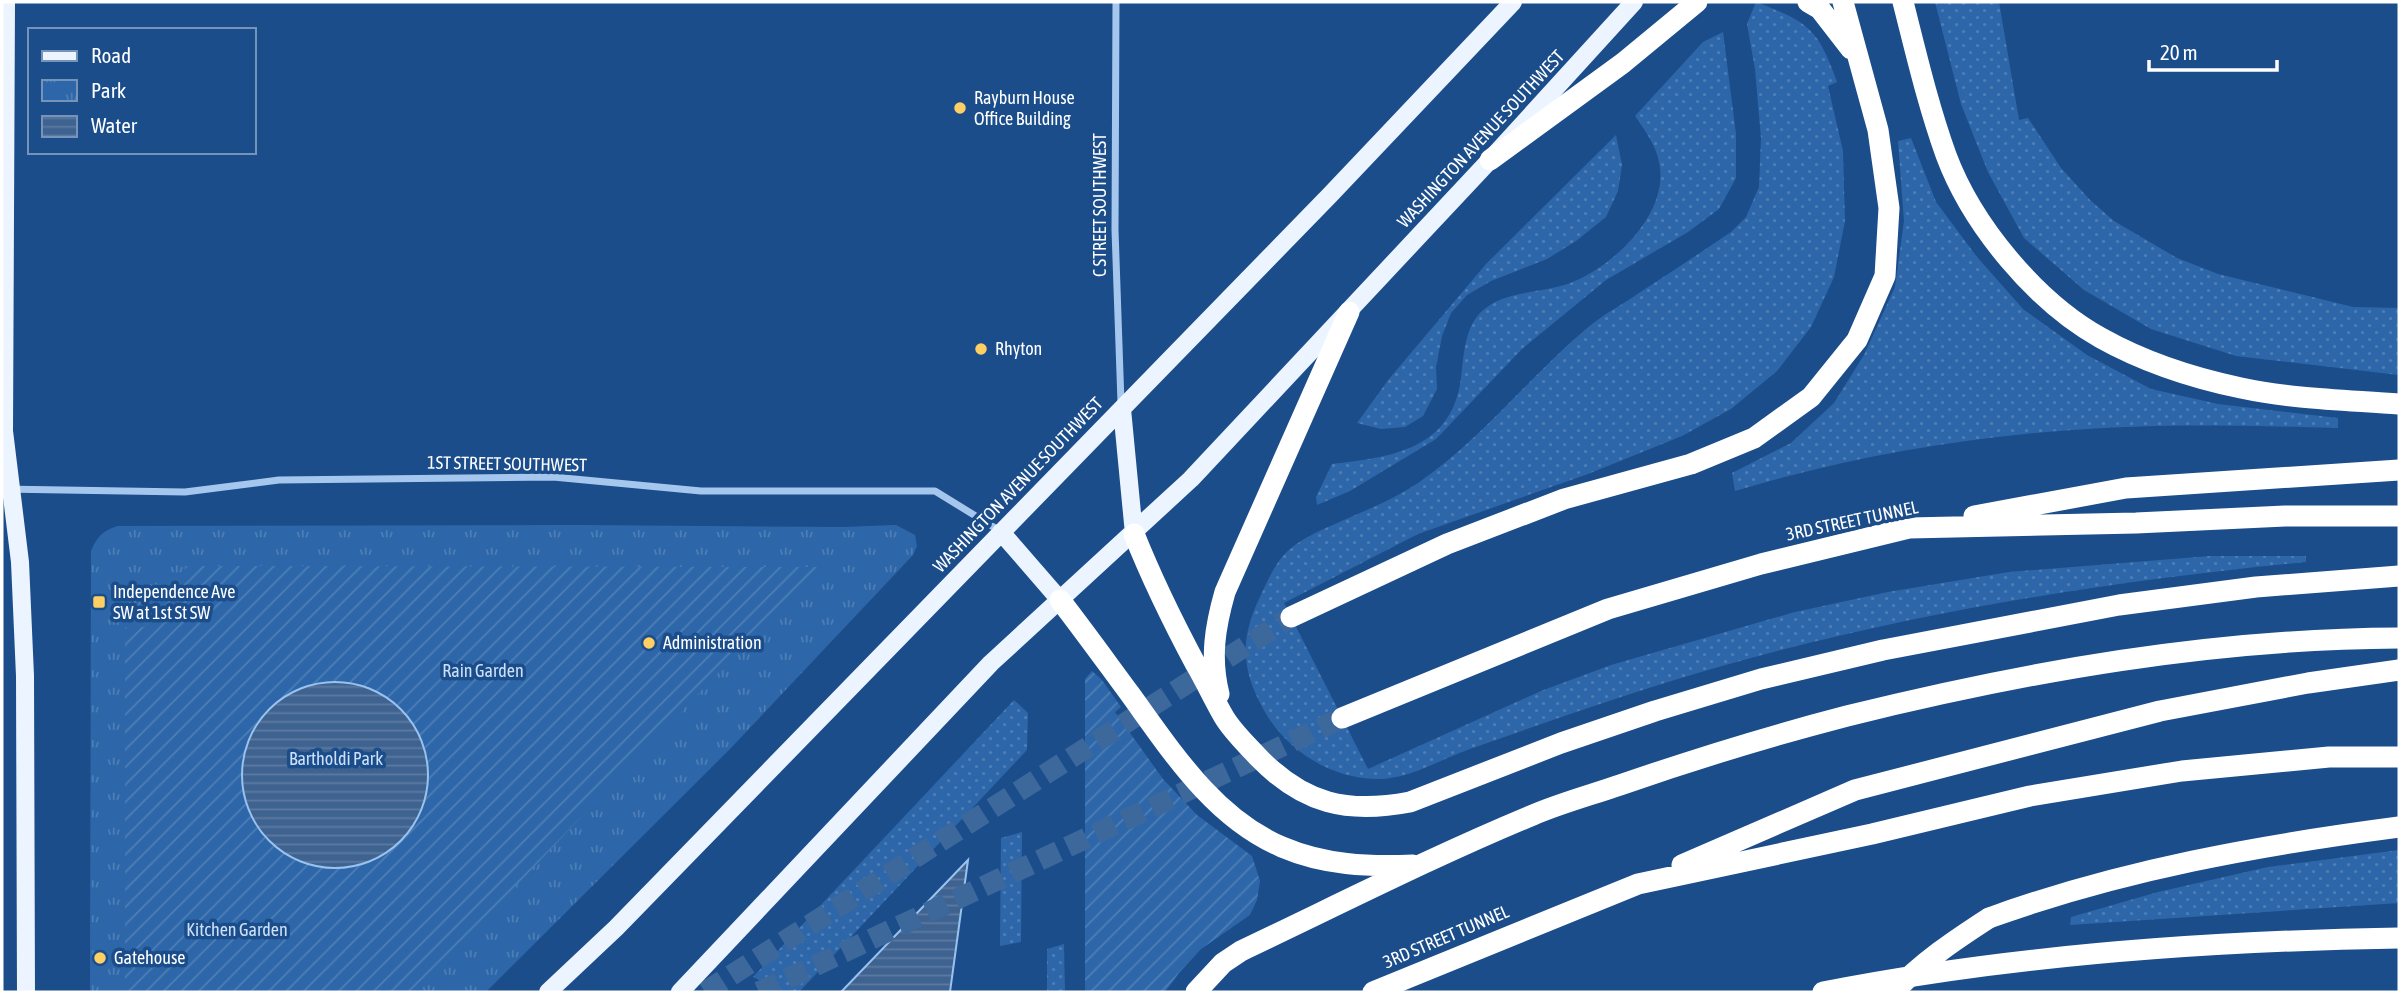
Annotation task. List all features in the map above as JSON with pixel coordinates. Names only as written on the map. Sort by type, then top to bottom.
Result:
[{"type":"highway","points":[[1490,160],[1623,63],[1697,2]]},
{"type":"highway","points":[[1808,2],[1821,9],[1857,58]]},
{"type":"highway","points":[[1291,617],[1460,539],[1564,499],[1691,464],[1754,438],[1811,397],[1857,340],[1885,276],[1889,208],[1878,130],[1843,2]]},
{"type":"highway","points":[[1903,2],[1946,157],[1978,218],[2000,250],[2041,295],[2100,338],[2171,370],[2242,389],[2399,404]]},
{"type":"highway","points":[[1226,720],[1213,658],[1216,624],[1225,592],[1349,313]]},
{"type":"highway","points":[[1909,528],[2126,488],[2399,470]]},
{"type":"highway","name":"3RD STREET TUNNEL","points":[[1342,718],[1608,609],[1761,564],[1909,528],[2136,523],[2285,516],[2399,516]]},
{"type":"highway","points":[[1134,534],[1159,594],[1226,720],[1275,775],[1297,790],[1324,802],[1356,807],[1384,807],[1410,802],[1655,711],[1761,679],[1883,649],[2119,605],[2256,587],[2399,576]]},
{"type":"highway","points":[[1060,600],[1177,759],[1230,815],[1281,847],[1312,858],[1343,864],[1422,865]]},
{"type":"highway","points":[[1196,992],[1223,963],[1241,951],[1422,865],[1536,814],[1724,750],[1976,685],[2168,652],[2245,644],[2399,638]]},
{"type":"highway","points":[[1638,884],[1855,790],[2160,711],[2308,683],[2399,670]]},
{"type":"highway","name":"3RD STREET TUNNEL","points":[[1373,992],[1638,884],[1872,834],[2030,796],[2182,771],[2329,757],[2399,757]]},
{"type":"highway","points":[[1894,992],[1935,955],[1989,918],[2022,906],[2138,874],[2261,848],[2399,827]]},
{"type":"highway","points":[[1823,992],[1966,968],[2087,955],[2316,939],[2399,938]]},
{"type":"main road","points":[[6,2],[4,431],[6,489],[20,562],[25,676],[26,992]]},
{"type":"main road","name":"WASHINGTON AVENUE SOUTHWEST","points":[[548,992],[617,928],[1330,195],[1513,2]]},
{"type":"main road","name":"WASHINGTON AVENUE SOUTHWEST","points":[[680,992],[991,663],[1191,479],[1349,313],[1634,2]]},
{"type":"main road","points":[[1122,409],[1134,534]]},
{"type":"main road","points":[[1001,532],[1060,600]]},
{"type":"street","name":"C STREET SOUTHWEST","points":[[1116,2],[1115,230],[1122,409]]},
{"type":"street","name":"1ST STREET SOUTHWEST","points":[[6,489],[185,492],[279,480],[553,477],[701,491],[935,491],[1001,532]]},
{"type":"green space","points":[[1756,2],[1788,15],[1809,29],[1824,50],[1837,82],[1828,86],[1843,151],[1845,221],[1834,277],[1811,327],[1777,371],[1731,409],[1682,436],[1588,474],[1418,534],[1284,603],[1368,769],[1541,691],[1611,665],[1795,612],[1888,592],[2009,572],[2210,556],[2306,556],[2306,562],[2158,579],[2012,601],[1939,614],[1794,647],[1658,685],[1470,749],[1400,776],[1375,779],[1359,777],[1343,774],[1314,761],[1277,730],[1259,701],[1248,672],[1248,629],[1273,571],[1282,557],[1303,540],[1401,494],[1441,466],[1592,324],[1731,232],[1746,217],[1759,187],[1761,138],[1755,69],[1747,24]]},
{"type":"green space","points":[[1935,2],[1999,2],[2019,120],[2028,118],[2061,168],[2090,200],[2114,221],[2177,258],[2218,274],[2353,307],[2399,308],[2399,375],[2236,356],[2151,329],[2084,290],[2024,238],[1988,172],[1961,104]]},
{"type":"green space","points":[[1723,32],[1736,134],[1736,178],[1719,209],[1688,232],[1606,280],[1522,349],[1436,439],[1350,491],[1317,505],[1316,497],[1332,464],[1396,453],[1432,435],[1445,421],[1455,402],[1468,335],[1480,313],[1501,299],[1575,281],[1606,263],[1635,236],[1655,203],[1660,186],[1660,168],[1654,147],[1635,116],[1703,42]]},
{"type":"green space","points":[[1616,135],[1622,165],[1618,191],[1606,217],[1576,241],[1547,259],[1491,281],[1467,295],[1451,313],[1442,336],[1436,367],[1437,389],[1423,416],[1405,427],[1381,429],[1357,423],[1389,379],[1486,264]]},
{"type":"green space","points":[[1911,138],[1936,202],[1977,257],[2023,309],[2087,355],[2151,389],[2218,404],[2338,418],[2338,428],[2153,426],[1978,439],[1880,455],[1735,491],[1732,473],[1791,443],[1834,403],[1864,355],[1895,287],[1904,221],[1898,141]]},
{"type":"green space","name":"Bartholdi Park","points":[[896,525],[915,535],[917,546],[913,555],[729,750],[486,992],[90,992],[91,551],[101,535],[118,526]]},
{"type":"green space","name":"Bartholdi Park","points":[[185,566],[819,567],[415,992],[125,992],[125,627],[144,627],[147,624],[183,585]]},
{"type":"green space","points":[[1092,671],[1102,680],[1121,707],[1115,712],[1163,779],[1197,815],[1252,856],[1260,881],[1257,900],[1250,915],[1201,949],[1165,992],[1085,992],[1085,679]]},
{"type":"green space","points":[[1014,700],[1028,713],[1027,750],[799,992],[784,992],[753,977]]},
{"type":"green space","points":[[1022,832],[1021,942],[1000,946],[1001,838]]},
{"type":"green space","points":[[2399,850],[2399,903],[2070,925],[2071,917],[2158,892],[2268,867]]},
{"type":"green space","points":[[1064,944],[1065,992],[1047,992],[1047,949]]},
{"type":"water","points":[[335,682],[353,683],[371,689],[387,697],[401,709],[413,723],[421,739],[427,757],[427,793],[421,811],[413,827],[401,841],[387,853],[371,861],[353,867],[335,868],[317,867],[299,861],[283,853],[269,841],[257,827],[249,811],[243,793],[242,775],[243,757],[249,739],[257,723],[269,709],[283,697],[299,689],[317,683]]},
{"type":"water","points":[[968,860],[950,992],[841,992]]},
{"type":"tunnel","points":[[705,992],[1291,617]]},
{"type":"tunnel","points":[[759,992],[1342,718]]},
{"type":"place","name":"Rayburn House Office Building","points":[[960,108]]},
{"type":"place","name":"Rhyton","points":[[981,349]]},
{"type":"place","name":"Independence Ave SW at 1st St SW","points":[[99,602]]},
{"type":"place","name":"Administration","points":[[649,643]]},
{"type":"place","name":"Gatehouse","points":[[100,958]]},
{"type":"park label","name":"Rain Garden","points":[[483,671]]},
{"type":"park label","name":"Kitchen Garden","points":[[237,930]]}]
